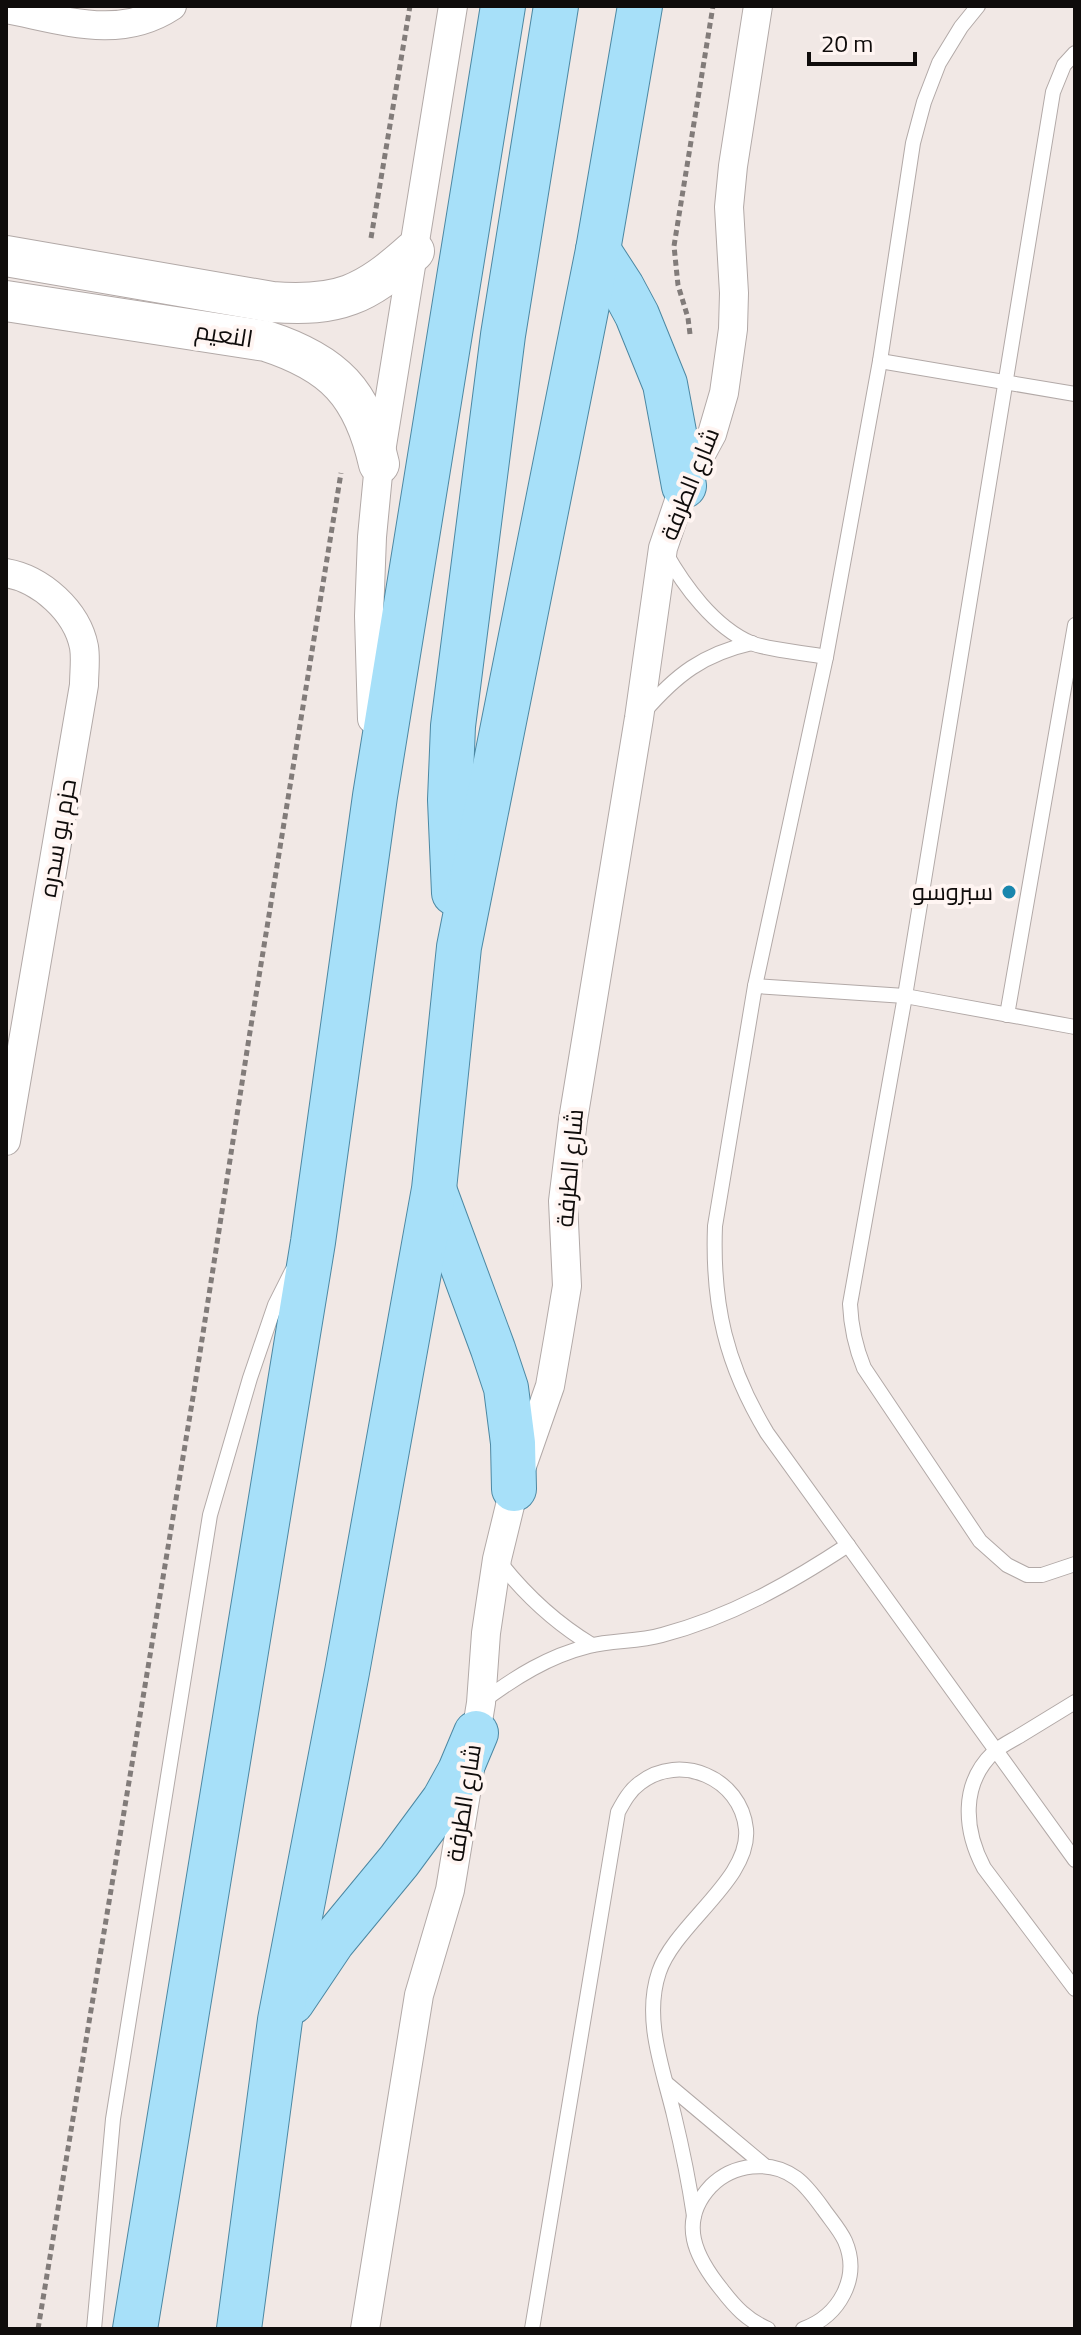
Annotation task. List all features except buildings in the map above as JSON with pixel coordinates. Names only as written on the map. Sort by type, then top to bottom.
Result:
[{"type":"main road","points":[[135,2329],[313,1242],[375,796],[503,6]]},
{"type":"main road","points":[[459,947],[452,876],[450,800],[453,726],[503,335],[556,6]]},
{"type":"main road","points":[[239,2329],[280,2020],[434,1189],[459,947],[598,250],[640,6]]},
{"type":"main road","points":[[598,250],[637,315],[665,384],[684,486]]},
{"type":"main road","points":[[434,1189],[506,1388],[513,1443],[514,1489]]},
{"type":"main road","points":[[280,2020],[333,1941],[444,1800],[460,1771],[478,1718]]},
{"type":"main road","points":[[143,2275],[145,2329]]},
{"type":"street","points":[[6,9],[112,27],[145,21],[172,6]]},
{"type":"street","points":[[375,796],[369,616],[372,537],[360,465],[414,251],[453,6]]},
{"type":"street","name":"شارع الطرفة","points":[[365,2329],[419,1995],[450,1890],[478,1718],[497,1559],[514,1489],[550,1386],[561,1322],[567,1286],[563,1201],[573,1120],[639,718],[663,548],[684,486],[712,434],[724,393],[733,329],[734,293],[729,207],[758,6]]},
{"type":"street","name":"النعيم","points":[[6,256],[272,302],[301,304],[331,301],[363,291],[414,251]]},
{"type":"street","name":"النعيم","points":[[6,301],[266,341],[295,351],[322,366],[345,386],[362,410],[373,436],[360,465]]},
{"type":"street","name":"حزم بو سدره","points":[[6,573],[34,582],[59,602],[79,630],[84,649],[84,685],[6,1141]]},
{"type":"lane","points":[[978,6],[939,63],[913,143],[880,361],[826,657],[755,986],[715,1226],[713,1263],[716,1298],[730,1357],[748,1402],[995,1751],[1074,1856]]},
{"type":"lane","points":[[1075,53],[1064,65],[1053,92],[905,996],[850,1304],[856,1348],[870,1378],[980,1541],[1007,1565],[1027,1575],[1042,1575],[1075,1564]]},
{"type":"lane","points":[[880,361],[1075,394]]},
{"type":"lane","points":[[663,548],[679,577],[699,603],[724,625],[752,643],[826,657]]},
{"type":"lane","points":[[1007,1015],[1075,625]]},
{"type":"lane","points":[[639,718],[667,685],[698,662],[733,647],[752,643]]},
{"type":"lane","points":[[755,986],[905,996],[1075,1027]]},
{"type":"lane","points":[[94,2329],[113,2119],[210,1515],[275,1305],[292,1271],[313,1242]]},
{"type":"lane","points":[[478,1718],[522,1674],[544,1662],[592,1645],[659,1636],[715,1618],[768,1594],[848,1545]]},
{"type":"lane","points":[[497,1559],[539,1608],[592,1645]]},
{"type":"lane","points":[[1075,1702],[995,1751],[981,1768],[968,1808],[974,1850],[984,1868],[1075,1989]]},
{"type":"lane","points":[[532,2329],[618,1812],[639,1783],[672,1769],[708,1775],[722,1784],[734,1797],[746,1829],[745,1846],[726,1881],[684,1930],[659,1970],[653,2022],[682,2149],[694,2216],[693,2232],[701,2263],[745,2317],[768,2329]]},
{"type":"lane","points":[[666,2082],[765,2166],[794,2177],[806,2187],[845,2241],[850,2269],[843,2297],[829,2324],[803,2329]]},
{"type":"lane","points":[[694,2216],[709,2188],[721,2177],[735,2170],[765,2166]]},
{"type":"path","points":[[363,291],[410,6]]},
{"type":"path","points":[[665,384],[688,347],[688,318],[678,285],[674,246],[713,6]]},
{"type":"path","points":[[38,2329],[330,548],[360,465]]},
{"type":"place","name":"سبروسو","points":[[1009,892]]}]
